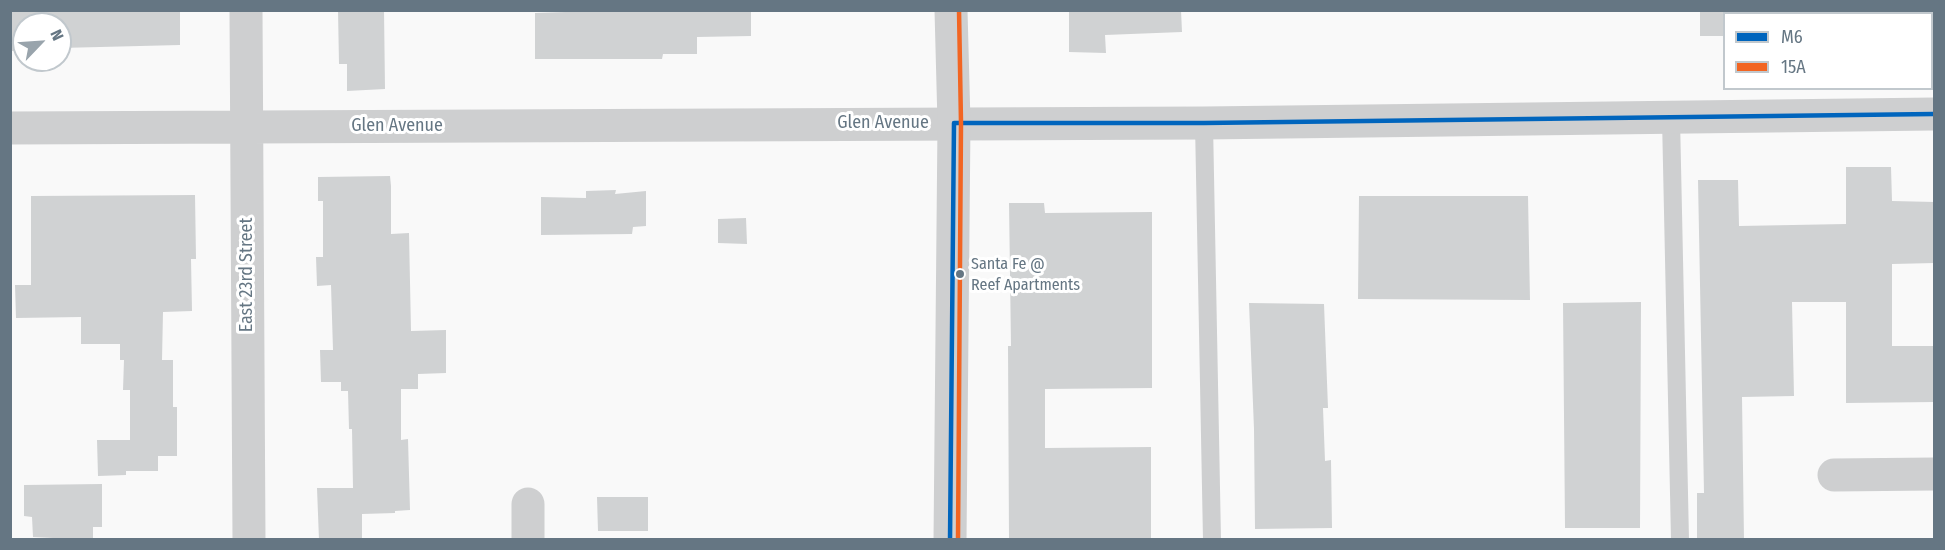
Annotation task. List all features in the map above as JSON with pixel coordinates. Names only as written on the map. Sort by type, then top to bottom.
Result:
[{"type":"street","name":"East 23rd Street","points":[[246,10],[249,540]]},
{"type":"street","points":[[950,540],[954,123],[951,10]]},
{"type":"street","name":"Glen Avenue","points":[[10,128],[1204,123],[1671,118],[1887,101],[1935,114]]},
{"type":"street","points":[[1834,476],[1935,474]]},
{"type":"street","points":[[528,504],[528,540]]},
{"type":"lane","points":[[1671,118],[1680,540]]},
{"type":"lane","points":[[1204,123],[1212,540]]},
{"type":"building","points":[[10,10],[180,10],[180,45],[72,48],[72,12],[12,12],[12,51]]},
{"type":"building","points":[[338,10],[384,10],[385,89],[347,91],[347,64],[339,64]]},
{"type":"building","points":[[751,10],[751,36],[697,37],[697,54],[663,54],[662,59],[535,59],[535,13]]},
{"type":"building","points":[[1069,10],[1181,10],[1182,32],[1105,35],[1106,53],[1069,52]]},
{"type":"building","points":[[1700,10],[1725,10],[1723,12],[1723,36],[1700,36]]},
{"type":"building","points":[[1846,167],[1891,167],[1892,201],[1935,202],[1935,263],[1892,264],[1892,346],[1935,346],[1935,402],[1846,403],[1846,302],[1792,302],[1794,396],[1742,397],[1744,540],[1697,540],[1697,493],[1704,493],[1698,180],[1738,180],[1739,226],[1846,224]]},
{"type":"building","points":[[390,176],[391,234],[409,233],[411,331],[446,330],[446,373],[418,374],[418,389],[401,389],[401,440],[408,439],[410,510],[362,514],[362,540],[319,540],[317,488],[353,488],[352,429],[349,429],[348,391],[341,391],[341,382],[321,382],[320,350],[333,350],[331,285],[317,286],[316,257],[323,257],[323,201],[318,201],[318,177]]},
{"type":"building","points":[[616,190],[615,194],[646,191],[646,226],[633,227],[632,234],[541,235],[541,197],[586,198],[586,191]]},
{"type":"building","points":[[195,195],[196,259],[191,259],[192,311],[163,312],[162,360],[173,360],[173,407],[177,407],[177,456],[158,456],[158,471],[126,471],[126,475],[98,476],[97,440],[130,440],[130,390],[123,390],[124,360],[120,360],[120,344],[81,344],[81,317],[16,318],[15,285],[31,285],[31,196]]},
{"type":"building","points":[[1359,196],[1528,196],[1530,300],[1358,299]]},
{"type":"building","points":[[1009,203],[1044,203],[1045,213],[1152,212],[1152,388],[1045,389],[1045,448],[1151,447],[1151,540],[1009,540],[1008,346],[1011,346]]},
{"type":"building","points":[[746,218],[747,244],[718,243],[718,219]]},
{"type":"building","points":[[1641,302],[1640,528],[1565,528],[1563,303]]},
{"type":"building","points":[[1249,303],[1324,304],[1328,408],[1323,408],[1325,461],[1331,460],[1332,528],[1255,529]]},
{"type":"building","points":[[102,484],[102,527],[93,527],[93,540],[33,537],[32,517],[24,516],[24,485]]},
{"type":"building","points":[[597,497],[648,497],[648,531],[598,531]]},
{"type":"transit line","name":"15A","points":[[958,540],[961,123],[959,10]]},
{"type":"transit line","name":"M6","points":[[950,540],[954,123],[1204,123],[1934,114]]},
{"type":"place","name":"Santa Fe @ Reef Apartments","points":[[960,274]]}]
